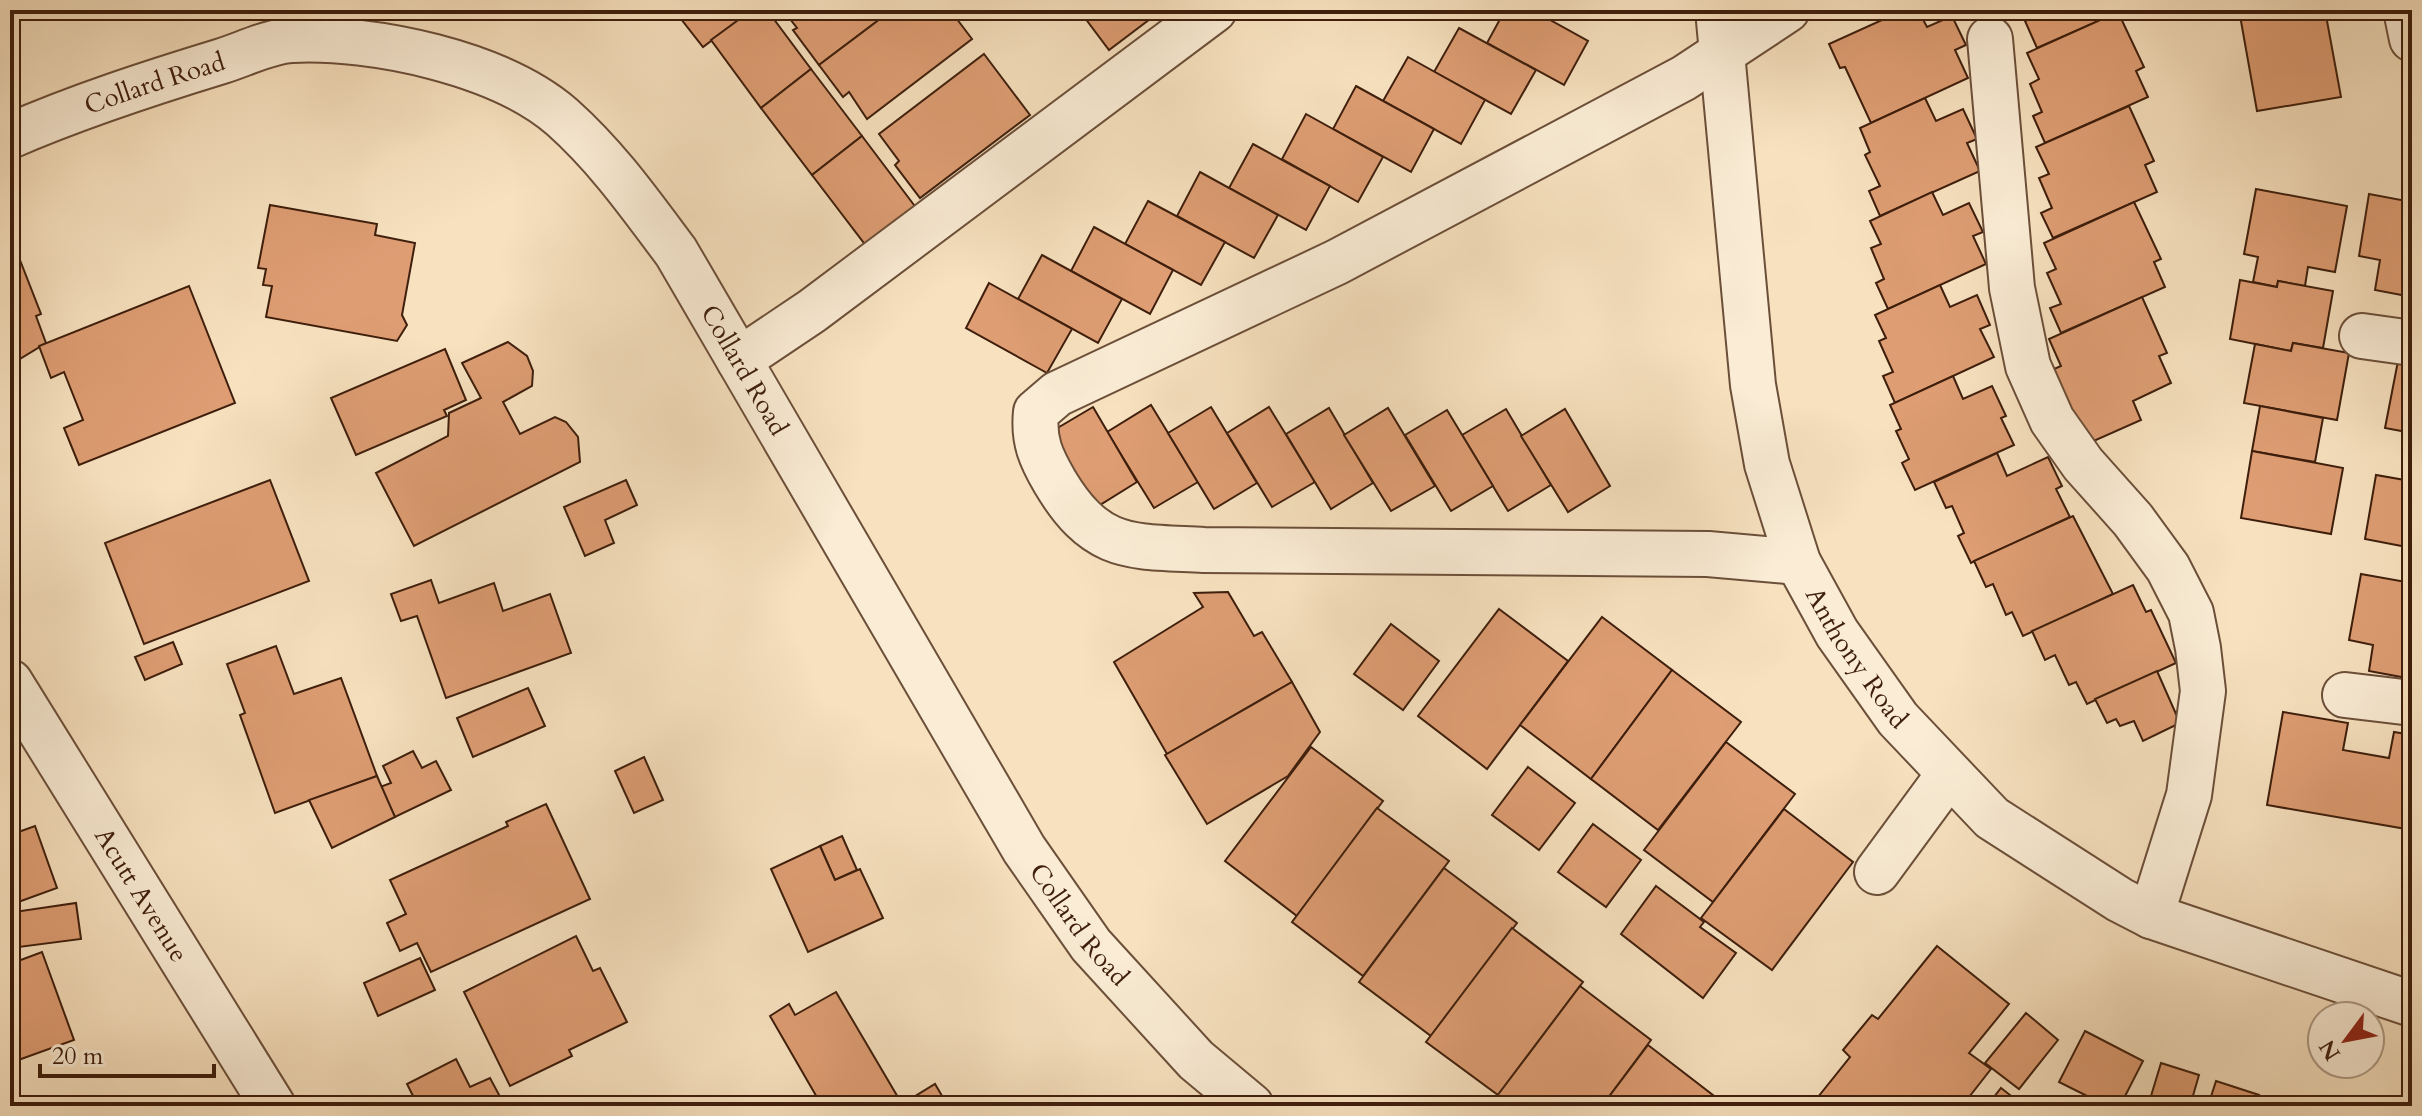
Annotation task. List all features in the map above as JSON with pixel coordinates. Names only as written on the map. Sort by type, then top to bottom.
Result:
[{"type":"street","points":[[739,360],[812,311],[1214,10]]},
{"type":"street","name":"Anthony Road","points":[[1718,10],[1753,385],[1767,464],[1798,562],[1837,633],[1898,719],[1992,818],[2151,916],[2412,1004]]},
{"type":"street","points":[[1787,10],[1724,54],[1337,262],[1057,394],[1036,412],[1034,431],[1038,454],[1084,524],[1105,537],[1132,546],[1204,550],[1708,554],[1798,562]]},
{"type":"street","points":[[2406,10],[2412,39]]},
{"type":"street","name":"Collard Road","points":[[10,136],[282,25],[398,47],[454,62],[503,82],[560,115],[615,168],[676,252],[1024,849],[1091,945],[1196,1060],[1251,1106]]},
{"type":"street","points":[[1990,39],[2012,288],[2028,366],[2052,420],[2083,464],[2133,520],[2168,568],[2191,613],[2203,691],[2189,795],[2151,916]]},
{"type":"street","points":[[2362,336],[2412,343]]},
{"type":"street","name":"Acutt Avenue","points":[[10,682],[273,1106]]},
{"type":"street","points":[[2345,695],[2412,703]]},
{"type":"street","points":[[1877,872],[1949,774]]},
{"type":"building","points":[[674,10],[752,10],[703,47]]},
{"type":"building","points":[[752,10],[767,10],[811,69],[761,108],[711,40]]},
{"type":"building","points":[[783,10],[892,10],[819,65],[793,30],[797,28]]},
{"type":"building","points":[[892,10],[950,10],[972,39],[867,119],[849,92],[843,97],[819,65]]},
{"type":"building","points":[[1079,10],[1162,10],[1109,50]]},
{"type":"building","points":[[1505,10],[1532,10],[1588,41],[1564,85],[1487,43]]},
{"type":"building","points":[[1904,10],[1918,10],[1927,27],[1952,16],[1966,45],[1955,50],[1968,78],[1871,123],[1845,67],[1840,68],[1829,44]]},
{"type":"building","points":[[2033,10],[2123,10],[2037,48],[2025,21],[2036,16]]},
{"type":"building","points":[[2239,10],[2325,10],[2341,97],[2257,111]]},
{"type":"building","points":[[2118,12],[2144,67],[2136,71],[2148,97],[2045,143],[2033,116],[2042,112],[2030,84],[2039,79],[2027,53]]},
{"type":"building","points":[[1459,28],[1536,70],[1511,114],[1434,72]]},
{"type":"building","points":[[984,54],[1030,115],[920,198],[895,165],[899,161],[879,134]]},
{"type":"building","points":[[1408,57],[1485,100],[1461,144],[1383,101]]},
{"type":"building","points":[[811,69],[862,136],[812,175],[761,108]]},
{"type":"building","points":[[1356,86],[1434,129],[1411,172],[1333,129]]},
{"type":"building","points":[[1925,98],[1936,121],[1963,109],[1977,139],[1967,143],[1980,171],[1880,216],[1869,191],[1880,186],[1865,155],[1870,152],[1860,128]]},
{"type":"building","points":[[2129,106],[2154,161],[2145,165],[2157,192],[2053,238],[2041,213],[2052,208],[2039,178],[2049,174],[2036,147]]},
{"type":"building","points":[[1306,114],[1383,157],[1358,202],[1282,159]]},
{"type":"building","points":[[862,136],[917,209],[867,247],[812,175]]},
{"type":"building","points":[[1253,144],[1330,186],[1306,230],[1229,188]]},
{"type":"building","points":[[1200,172],[1278,215],[1254,258],[1177,216]]},
{"type":"building","points":[[2256,189],[2347,206],[2335,272],[2308,267],[2305,286],[2278,281],[2277,287],[2253,282],[2258,257],[2244,254]]},
{"type":"building","points":[[1932,192],[1943,215],[1969,203],[1983,232],[1973,236],[1986,264],[1888,309],[1876,283],[1884,279],[1871,248],[1881,244],[1870,221]]},
{"type":"building","points":[[2369,194],[2412,202],[2412,297],[2375,290],[2380,260],[2359,256]]},
{"type":"building","points":[[1148,201],[1225,242],[1201,285],[1125,244]]},
{"type":"building","points":[[2134,202],[2161,259],[2154,262],[2165,287],[2061,333],[2050,308],[2061,304],[2047,273],[2056,269],[2044,243]]},
{"type":"building","points":[[270,205],[377,224],[375,235],[415,243],[402,315],[407,325],[397,341],[266,317],[272,286],[263,285],[266,269],[258,268]]},
{"type":"building","points":[[1094,227],[1173,270],[1150,314],[1071,271]]},
{"type":"building","points":[[18,255],[41,314],[36,316],[46,343],[10,365],[10,258]]},
{"type":"building","points":[[1042,255],[1122,299],[1098,343],[1018,299]]},
{"type":"building","points":[[2240,280],[2277,287],[2278,281],[2333,291],[2323,348],[2293,343],[2291,351],[2230,339]]},
{"type":"building","points":[[989,283],[1072,329],[1047,373],[966,328]]},
{"type":"building","points":[[1940,285],[1950,307],[1977,295],[1990,325],[1980,329],[1994,357],[1895,403],[1883,376],[1893,372],[1879,341],[1886,338],[1875,315]]},
{"type":"building","points":[[189,286],[235,403],[79,465],[64,428],[83,420],[64,372],[51,378],[39,346]]},
{"type":"building","points":[[2142,297],[2167,353],[2159,356],[2171,383],[2133,401],[2141,420],[2087,444],[2054,369],[2061,366],[2049,339]]},
{"type":"building","points":[[508,342],[527,356],[533,371],[532,386],[503,402],[520,434],[555,417],[566,422],[578,437],[580,462],[414,546],[376,473],[448,436],[449,413],[481,398],[462,363]]},
{"type":"building","points":[[2293,343],[2349,353],[2337,420],[2244,403],[2255,344],[2291,351]]},
{"type":"building","points":[[445,349],[466,400],[444,410],[447,416],[356,455],[331,398]]},
{"type":"building","points":[[2398,361],[2412,364],[2412,433],[2385,428]]},
{"type":"building","points":[[1953,376],[1963,399],[1992,386],[2006,416],[2001,418],[2014,445],[1915,490],[1902,463],[1909,459],[1896,431],[1901,429],[1890,405]]},
{"type":"building","points":[[1151,405],[1198,482],[1154,508],[1107,432]]},
{"type":"building","points":[[2260,406],[2323,418],[2315,462],[2252,451]]},
{"type":"building","points":[[1093,407],[1137,482],[1095,508],[1049,433]]},
{"type":"building","points":[[1211,407],[1257,483],[1214,509],[1168,433]]},
{"type":"building","points":[[1269,407],[1315,482],[1272,507],[1227,433]]},
{"type":"building","points":[[1329,408],[1373,483],[1331,509],[1286,434]]},
{"type":"building","points":[[1388,408],[1435,486],[1391,511],[1344,435]]},
{"type":"building","points":[[1506,409],[1551,485],[1508,511],[1462,435]]},
{"type":"building","points":[[1565,409],[1610,486],[1568,512],[1521,436]]},
{"type":"building","points":[[1447,410],[1493,486],[1451,511],[1405,435]]},
{"type":"building","points":[[2412,441],[2412,548],[2365,539],[2376,475],[2405,480]]},
{"type":"building","points":[[2252,451],[2343,468],[2331,534],[2241,518]]},
{"type":"building","points":[[1997,453],[2007,476],[2048,457],[2062,486],[2056,489],[2070,517],[1971,563],[1958,536],[1964,533],[1952,506],[1946,508],[1934,482]]},
{"type":"building","points":[[270,480],[309,581],[144,644],[105,543]]},
{"type":"building","points":[[626,480],[637,505],[605,520],[614,543],[585,556],[564,507]]},
{"type":"building","points":[[2073,516],[2113,594],[2023,636],[2012,612],[2006,615],[1993,584],[1986,587],[1974,561]]},
{"type":"building","points":[[2361,574],[2412,583],[2412,679],[2369,671],[2373,645],[2349,640]]},
{"type":"building","points":[[431,580],[439,603],[494,583],[503,611],[550,594],[571,653],[446,698],[417,616],[401,621],[391,594]]},
{"type":"building","points":[[2133,585],[2146,612],[2151,610],[2176,663],[2087,704],[2076,682],[2069,685],[2055,655],[2045,660],[2032,631]]},
{"type":"building","points":[[1228,592],[1254,636],[1262,632],[1292,682],[1167,754],[1114,662],[1203,607],[1194,593]]},
{"type":"building","points":[[1499,609],[1568,661],[1487,769],[1418,716]]},
{"type":"building","points":[[1602,617],[1672,670],[1591,779],[1520,725]]},
{"type":"building","points":[[1391,624],[1439,661],[1403,710],[1354,674]]},
{"type":"building","points":[[173,642],[182,664],[145,680],[135,657]]},
{"type":"building","points":[[276,646],[294,694],[341,678],[377,776],[275,813],[240,715],[245,713],[227,664]]},
{"type":"building","points":[[1672,670],[1741,722],[1658,830],[1591,779]]},
{"type":"building","points":[[2157,671],[2180,723],[2143,741],[2134,721],[2120,726],[2116,719],[2107,723],[2095,699]]},
{"type":"building","points":[[1292,682],[1320,732],[1288,776],[1207,824],[1165,755]]},
{"type":"building","points":[[528,688],[545,726],[473,757],[457,718]]},
{"type":"building","points":[[2283,712],[2348,723],[2343,750],[2389,758],[2394,732],[2412,735],[2412,830],[2267,805]]},
{"type":"building","points":[[1726,742],[1795,794],[1713,902],[1644,850]]},
{"type":"building","points":[[1311,747],[1383,801],[1297,916],[1225,861]]},
{"type":"building","points":[[413,751],[422,768],[436,761],[451,790],[395,817],[380,787],[391,783],[383,766]]},
{"type":"building","points":[[644,757],[663,800],[634,813],[615,771]]},
{"type":"building","points":[[1528,767],[1575,803],[1539,850],[1492,815]]},
{"type":"building","points":[[377,776],[395,817],[332,848],[309,800]]},
{"type":"building","points":[[546,804],[590,899],[431,972],[417,943],[400,951],[387,923],[406,914],[390,880],[508,826],[506,822]]},
{"type":"building","points":[[1377,808],[1449,861],[1363,976],[1292,922]]},
{"type":"building","points":[[1784,809],[1853,862],[1772,970],[1701,918]]},
{"type":"building","points":[[1593,824],[1641,860],[1606,907],[1558,872]]},
{"type":"building","points":[[35,826],[57,888],[10,905],[10,835]]},
{"type":"building","points":[[842,836],[857,870],[835,880],[820,846]]},
{"type":"building","points":[[820,846],[835,880],[860,869],[883,918],[808,952],[771,869]]},
{"type":"building","points":[[1444,868],[1517,923],[1431,1036],[1359,982]]},
{"type":"building","points":[[1656,886],[1704,922],[1700,927],[1736,953],[1703,998],[1621,934]]},
{"type":"building","points":[[76,903],[81,939],[19,947],[14,912]]},
{"type":"building","points":[[1512,928],[1583,982],[1498,1095],[1426,1042]]},
{"type":"building","points":[[576,936],[593,971],[600,968],[627,1022],[569,1050],[572,1056],[510,1086],[464,992]]},
{"type":"building","points":[[1937,946],[2009,1004],[1969,1053],[1991,1069],[1962,1106],[1819,1106],[1814,1102],[1850,1057],[1843,1050],[1872,1015],[1878,1019]]},
{"type":"building","points":[[42,952],[74,1040],[10,1063],[10,964]]},
{"type":"building","points":[[420,958],[435,990],[378,1016],[364,983]]},
{"type":"building","points":[[1580,986],[1651,1040],[1602,1106],[1502,1106],[1494,1100]]},
{"type":"building","points":[[836,992],[902,1104],[935,1084],[948,1106],[822,1106],[770,1016],[789,1004],[795,1015]]},
{"type":"building","points":[[2026,1013],[2058,1040],[2019,1089],[1985,1063]]},
{"type":"building","points":[[2085,1031],[2143,1061],[2120,1106],[2107,1106],[2059,1082]]},
{"type":"building","points":[[1648,1045],[1718,1099],[1713,1106],[1602,1106]]},
{"type":"building","points":[[456,1059],[470,1087],[490,1078],[505,1106],[418,1106],[407,1084]]},
{"type":"building","points":[[2161,1063],[2199,1075],[2190,1106],[2148,1106]]},
{"type":"building","points":[[2216,1081],[2259,1095],[2256,1104],[2263,1106],[2208,1106]]},
{"type":"building","points":[[2001,1088],[2024,1106],[1987,1106]]}]
